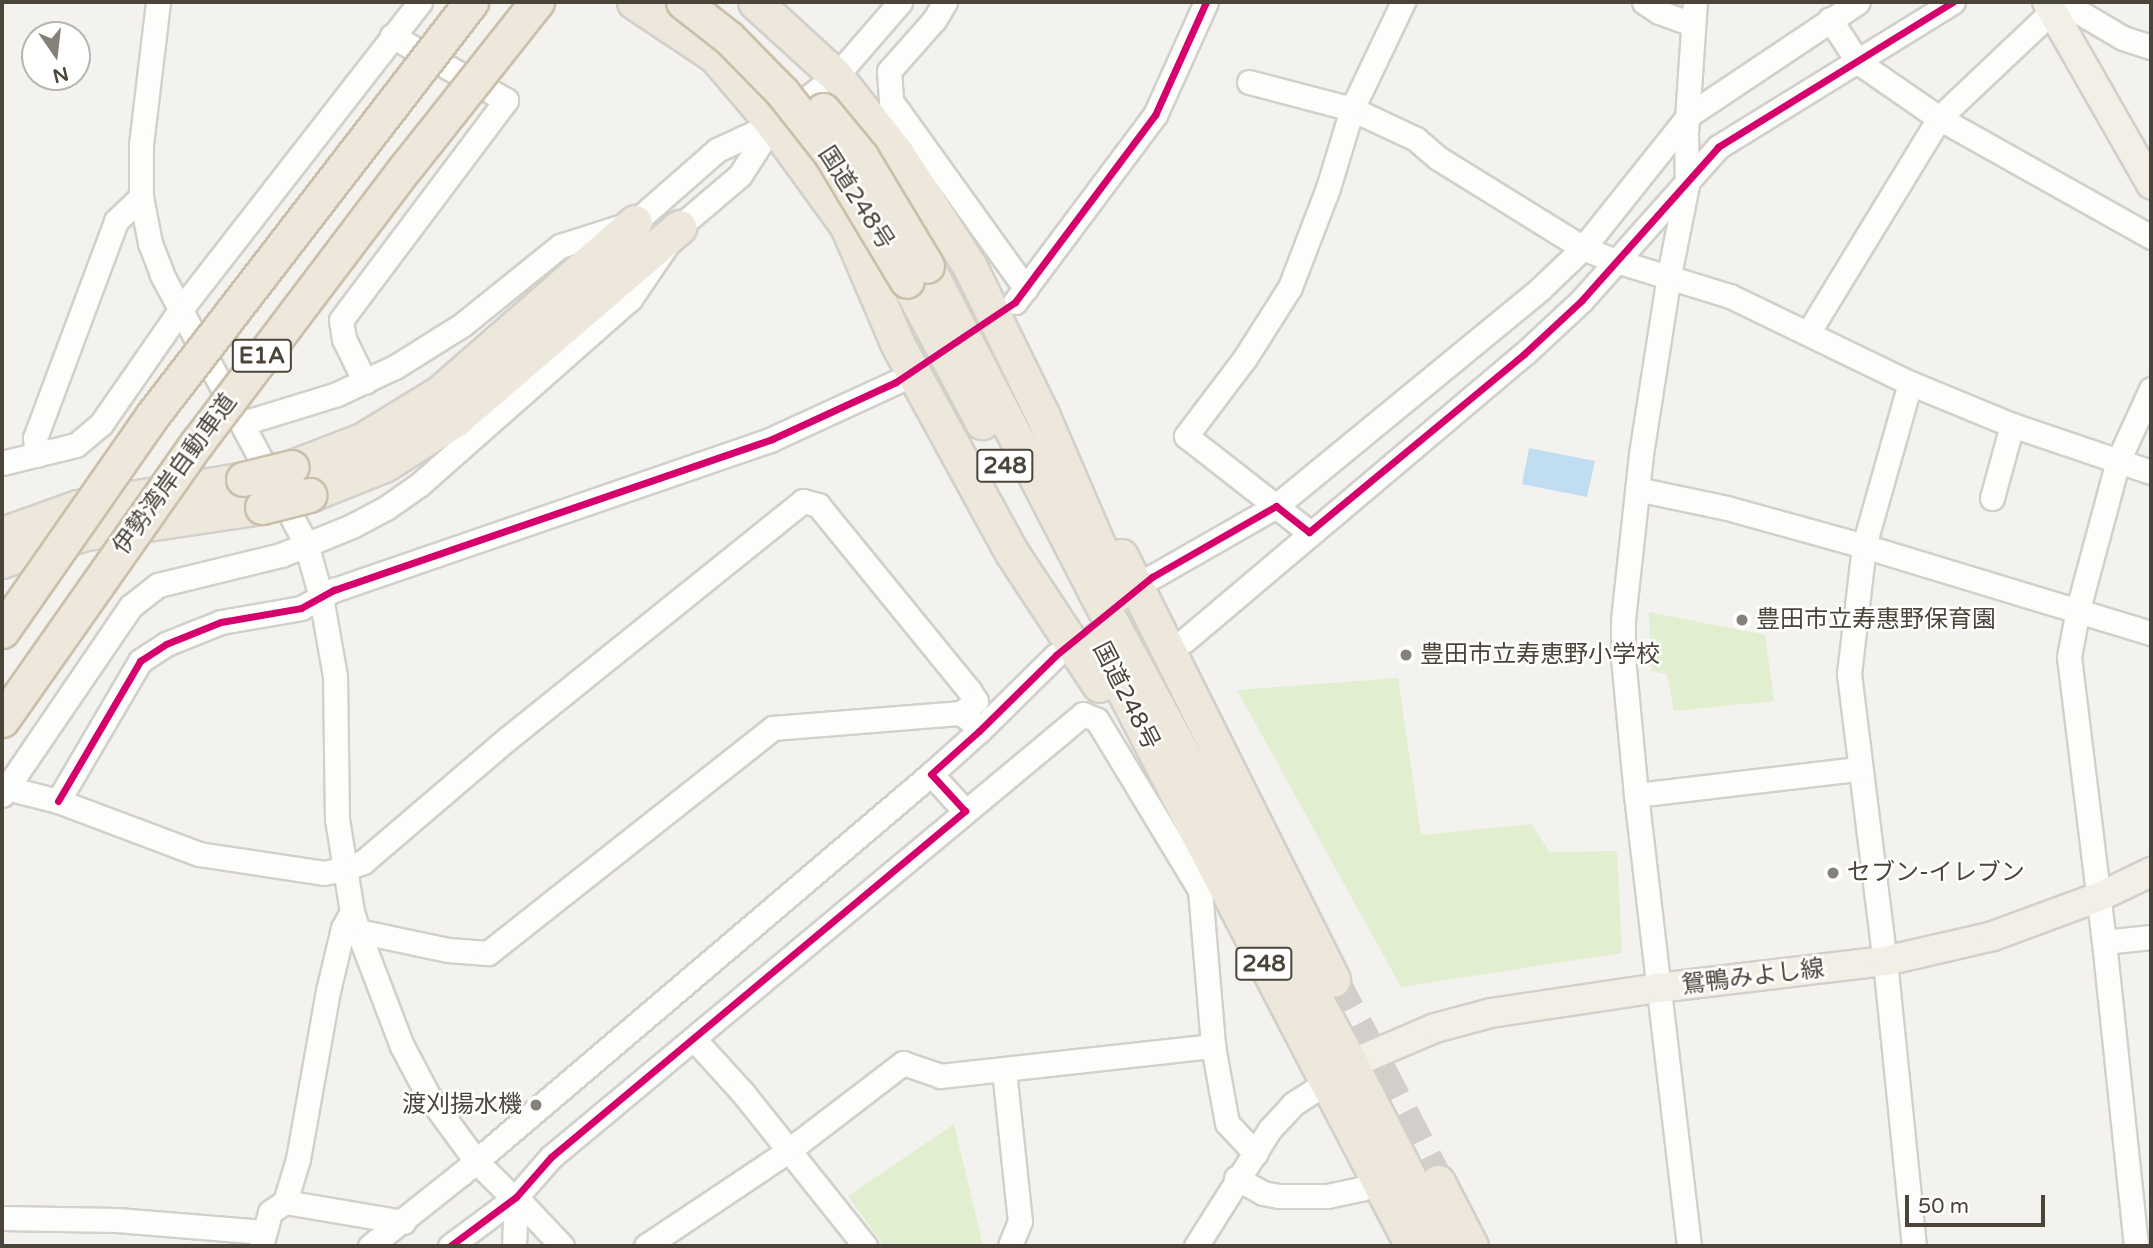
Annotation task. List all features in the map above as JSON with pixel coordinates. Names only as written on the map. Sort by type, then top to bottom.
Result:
[{"type":"highway","name":"伊勢湾岸自動車道","points":[[2,631],[152,416],[471,2]]},
{"type":"highway","name":"248","points":[[634,2],[715,56],[773,124],[847,226],[905,358],[1012,553],[1113,644],[1175,642],[1333,980]]},
{"type":"highway","name":"国道248号","points":[[684,2],[729,38],[782,92],[917,273]]},
{"type":"highway","name":"国道248号","points":[[721,2],[789,68],[861,156],[917,273],[1113,644],[1202,843],[1211,887],[1339,1074],[1444,1246]]},
{"type":"highway","name":"248","points":[[755,2],[836,76],[896,152],[970,267],[1042,414],[1063,439],[1113,644]]},
{"type":"highway","name":"伊勢湾岸自動車道","points":[[2,720],[197,443],[406,167],[536,4]]},
{"type":"highway","points":[[2,561],[46,544],[87,533],[262,507],[362,440],[439,393],[635,222]]},
{"type":"highway","points":[[2,534],[78,507],[243,479],[300,481],[384,465],[455,421],[679,227]]},
{"type":"highway","name":"国道248号","points":[[1113,644],[1163,713],[1339,1074],[1377,1178],[1412,1246]]},
{"type":"highway","points":[[1438,1182],[1471,1246]]},
{"type":"main road","points":[[2054,5],[2151,184]]},
{"type":"main road","name":"鴛鴨みよし線","points":[[1339,1074],[1423,1032],[1491,1013],[1658,988],[1885,961],[1993,936],[2099,897],[2151,872]]},
{"type":"street","points":[[158,2],[141,145],[141,197],[150,243],[162,275],[306,544],[321,597],[335,676],[337,819],[355,921],[402,1046],[429,1097],[478,1163],[562,1246]]},
{"type":"street","points":[[2,463],[76,445],[101,424],[181,309],[420,2]]},
{"type":"street","points":[[243,423],[304,405],[365,382],[462,325],[560,246],[635,222],[717,150],[773,124],[836,76],[900,2]]},
{"type":"street","points":[[945,2],[934,20],[889,71],[891,101],[1020,296],[1155,115],[1206,2]]},
{"type":"street","points":[[1308,532],[1186,436],[1245,358],[1290,287],[1328,188],[1352,108],[1403,2]]},
{"type":"street","points":[[1644,2],[1659,12],[1693,13],[1687,185],[1669,275],[1637,489],[1623,620],[1623,658],[1636,795],[1689,1246]]},
{"type":"street","points":[[370,1246],[478,1163],[979,732],[1113,644],[1541,288],[1583,248],[1688,124],[1830,19],[1858,2]]},
{"type":"street","points":[[1175,642],[1524,354],[1581,301],[1718,147],[1953,2]]},
{"type":"street","points":[[1808,333],[1939,118],[2054,5],[2123,38],[2151,47]]},
{"type":"street","points":[[1830,19],[1858,62],[1939,118],[2151,237]]},
{"type":"street","points":[[365,382],[344,340],[341,320],[506,100],[392,36]]},
{"type":"street","points":[[1249,82],[1352,108],[1416,139],[1437,158],[1583,248],[1616,261],[1669,275],[1730,296],[1910,383],[2012,425],[2151,472]]},
{"type":"street","points":[[2,1219],[117,1220],[263,1239],[270,1212],[285,1202],[298,1159],[343,928],[355,921],[448,950],[488,953],[773,729],[961,713],[976,701],[818,505],[803,501],[507,740],[363,862],[347,868],[324,873],[198,855],[58,801],[4,792],[131,606],[158,585],[281,555],[386,508],[420,484],[630,299],[679,227],[740,175],[773,124]]},
{"type":"street","points":[[37,456],[35,438],[116,221],[141,197]]},
{"type":"street","points":[[58,801],[140,661],[166,644],[209,626],[301,608],[347,585],[772,439],[895,382]]},
{"type":"street","points":[[1910,383],[1864,546],[1849,674],[1885,961],[1914,1246]]},
{"type":"street","points":[[2136,1246],[2099,897],[2069,657],[2078,609],[2119,461],[2151,389]]},
{"type":"street","points":[[1992,498],[2012,425]]},
{"type":"street","points":[[1637,489],[1727,508],[1864,546],[2151,633]]},
{"type":"street","points":[[961,713],[979,732]]},
{"type":"street","points":[[450,1246],[512,1196],[551,1157],[1083,714],[1097,720],[1211,887],[1213,1046],[1227,1123],[1256,1154]]},
{"type":"street","points":[[1636,795],[1859,769]]},
{"type":"street","points":[[931,774],[965,811]]},
{"type":"street","points":[[2104,942],[2151,937]]},
{"type":"street","points":[[694,1039],[743,1093],[865,1246]]},
{"type":"street","points":[[646,1246],[788,1152],[904,1063],[940,1076],[1213,1046]]},
{"type":"street","points":[[1004,1070],[1020,1220],[1010,1246]]},
{"type":"street","points":[[1196,1246],[1236,1178],[1256,1154],[1270,1129],[1293,1104],[1339,1074]]},
{"type":"street","points":[[1236,1178],[1263,1193],[1292,1196],[1327,1196],[1361,1189],[1377,1178]]},
{"type":"street","points":[[512,1196],[514,1246]]},
{"type":"street","points":[[285,1202],[403,1222]]},
{"type":"green space","points":[[1649,612],[1765,635],[1774,701],[1674,711],[1667,674],[1651,671]]},
{"type":"green space","points":[[1398,678],[1421,835],[1531,824],[1550,852],[1617,851],[1622,953],[1401,987],[1237,690]]},
{"type":"green space","points":[[954,1124],[983,1246],[884,1246],[848,1196]]},
{"type":"water","points":[[1529,448],[1595,461],[1587,497],[1522,484]]},
{"type":"tunnel","points":[[1333,980],[1438,1182]]},
{"type":"cycle path","points":[[58,801],[140,661],[166,644],[221,622],[301,608],[334,590],[772,439],[896,382],[1015,302],[1155,115],[1206,2]]},
{"type":"cycle path","points":[[450,1246],[516,1197],[551,1157],[965,811],[931,774],[1056,655],[1152,577],[1276,506],[1309,532],[1524,354],[1581,301],[1718,147],[1953,2]]},
{"type":"place","name":"豊田市立寿惠野保育園","points":[[1742,620]]},
{"type":"place","name":"豊田市立寿恵野小学校","points":[[1406,655]]},
{"type":"place","name":"セブン-イレブン","points":[[1833,873]]},
{"type":"place","name":"渡刈揚水機","points":[[536,1105]]}]
